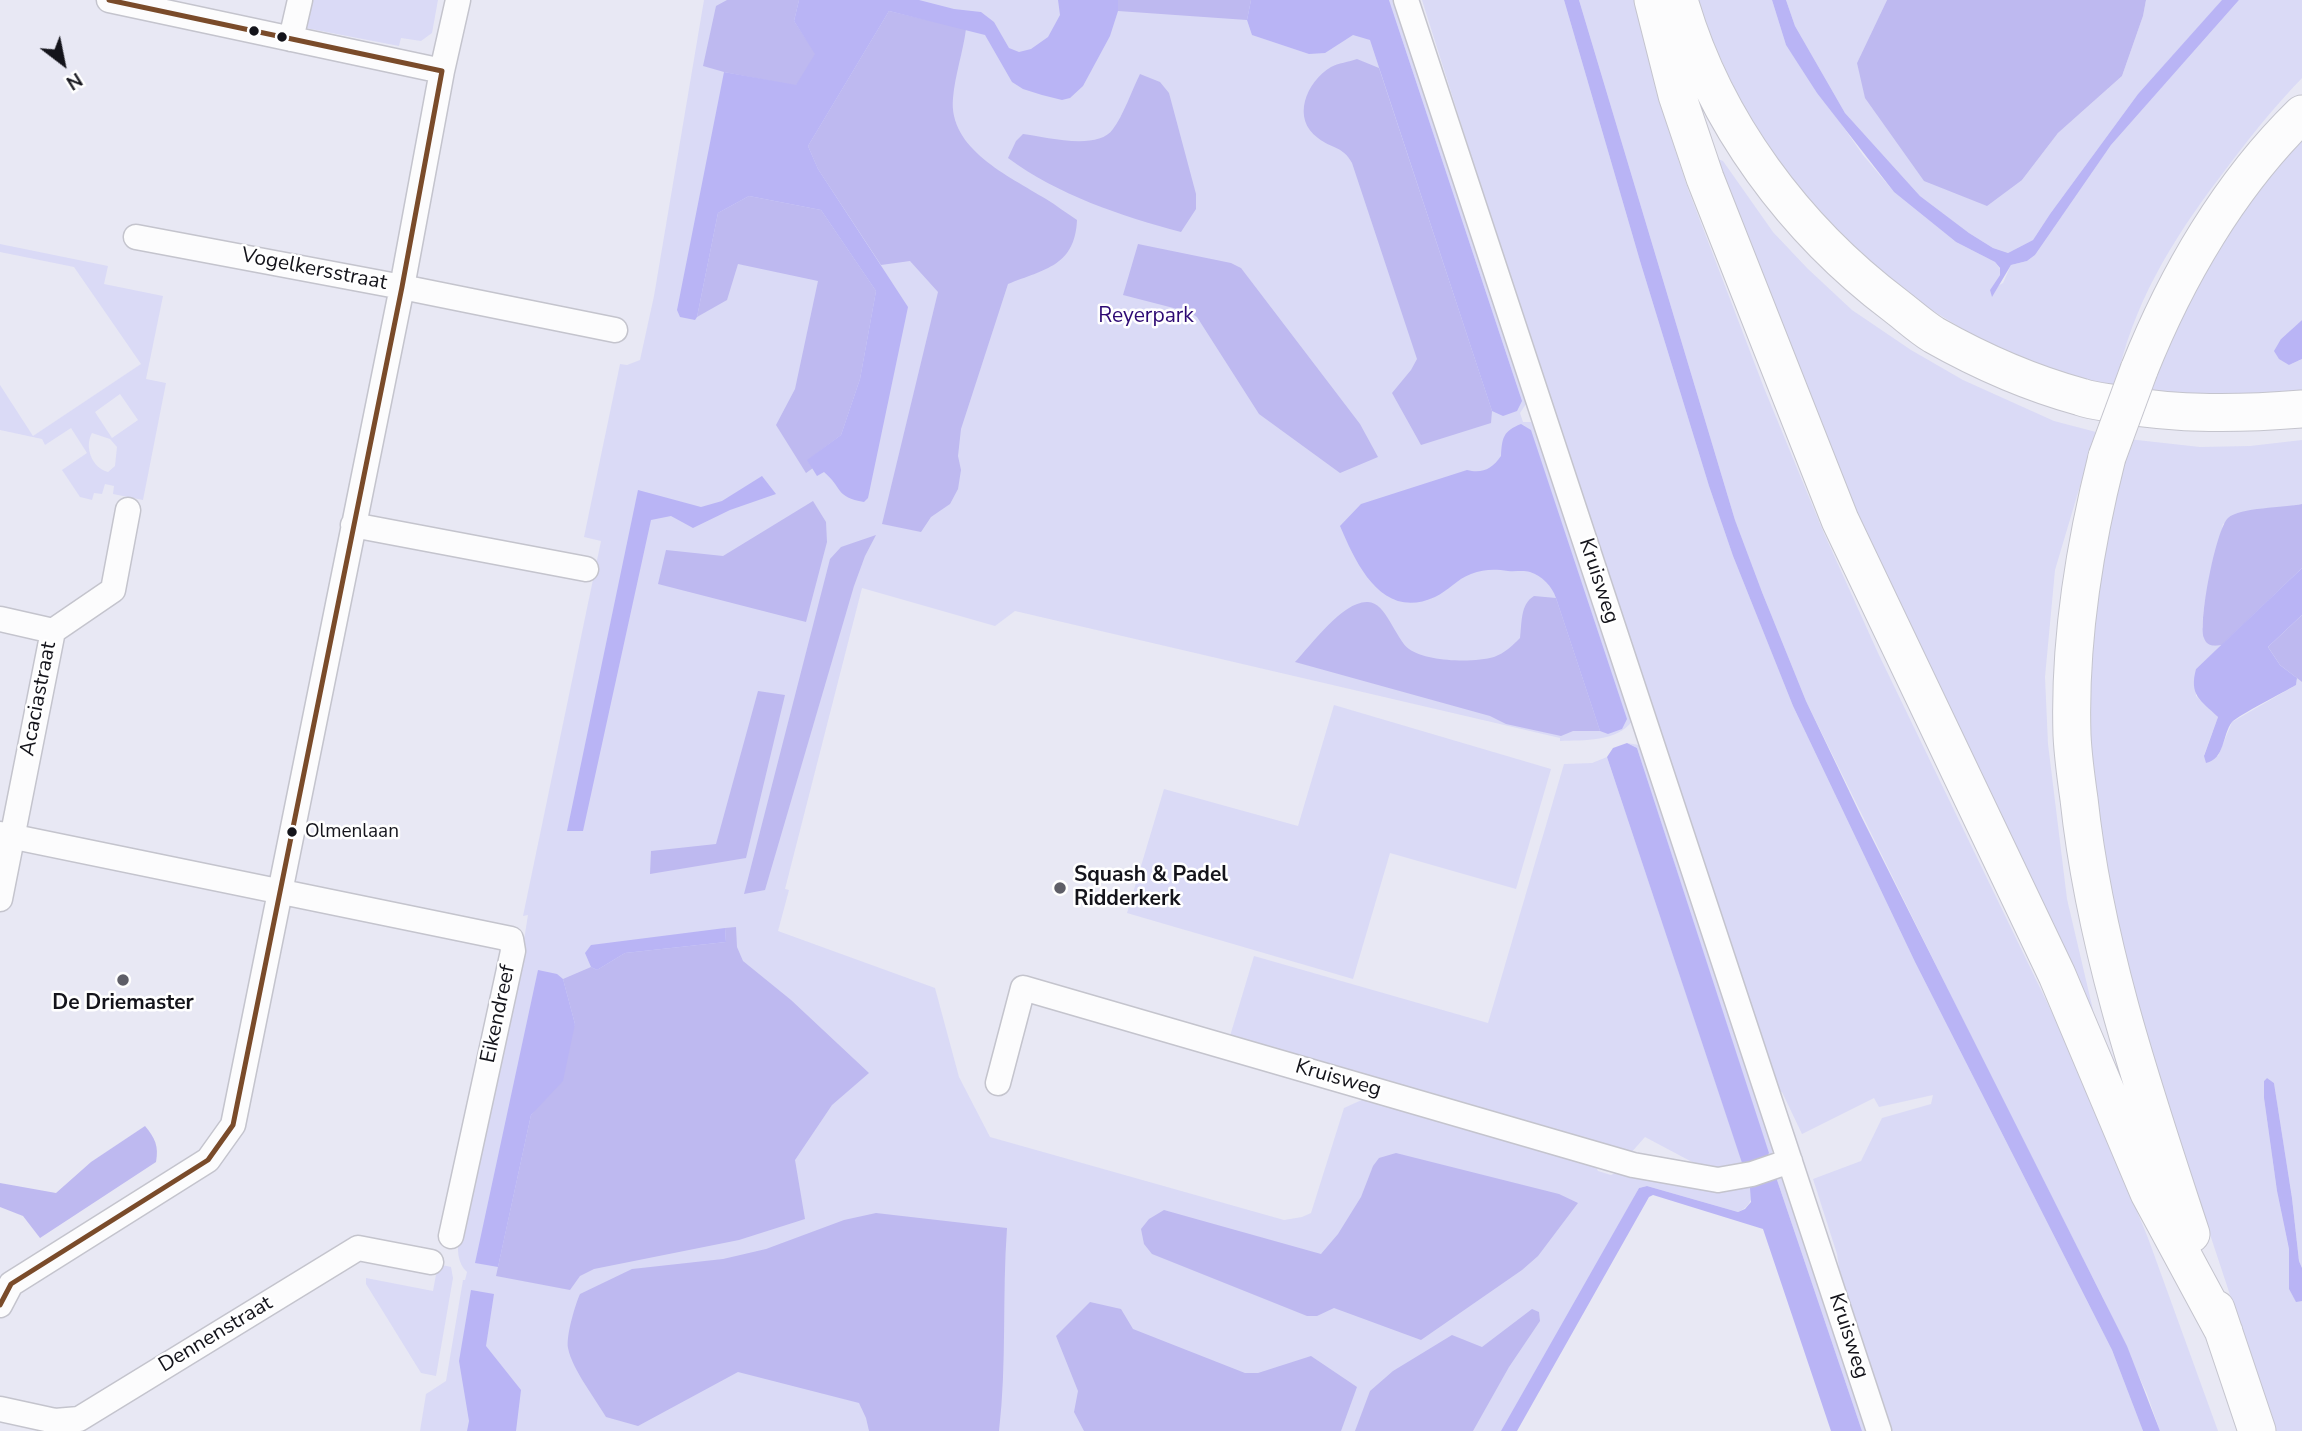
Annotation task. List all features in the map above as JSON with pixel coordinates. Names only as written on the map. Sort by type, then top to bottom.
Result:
[{"type":"highway","points":[[1653,0],[1677,94],[1705,178],[1840,520],[2057,975],[2149,1193],[2224,1332]]},
{"type":"highway","points":[[1679,0],[1714,91],[1755,161],[1806,226],[1870,287],[1933,334],[2007,371],[2082,398],[2162,412],[2248,414],[2302,409]]},
{"type":"highway","points":[[2257,1431],[2138,1073],[2105,953],[2084,846],[2072,737],[2073,655],[2084,559],[2107,457],[2156,327],[2187,268],[2230,201],[2284,131],[2302,114]]},
{"type":"street","points":[[109,0],[442,71]]},
{"type":"street","points":[[291,39],[300,0]]},
{"type":"street","points":[[0,1305],[12,1284],[208,1160],[233,1125],[458,0]]},
{"type":"street","name":"Kruisweg","points":[[1406,0],[1771,1168],[1879,1431]]},
{"type":"street","name":"Vogelkersstraat","points":[[135,237],[615,330]]},
{"type":"street","name":"Acaciastraat","points":[[0,899],[6,835],[53,631],[113,590],[128,510]]},
{"type":"street","points":[[353,525],[586,569]]},
{"type":"street","points":[[0,620],[53,631]]},
{"type":"street","points":[[6,835],[281,891]]},
{"type":"street","name":"Eikendreef","points":[[281,891],[510,939],[513,951],[451,1236]]},
{"type":"street","name":"Kruisweg","points":[[998,1083],[1023,988],[1633,1165],[1718,1180],[1771,1168]]},
{"type":"street","name":"Dennenstraat","points":[[0,1409],[55,1421],[79,1419],[358,1248],[431,1262]]},
{"type":"green space","points":[[312,0],[438,0],[432,33],[421,41],[401,38],[399,46],[306,28]]},
{"type":"green space","name":"Reyerpark","points":[[704,0],[1370,0],[1522,401],[1389,0],[1398,0],[1528,401],[1520,413],[1523,422],[1538,426],[1632,721],[1626,728],[1609,736],[1560,741],[1560,738],[1015,611],[995,626],[862,588],[785,889],[789,890],[778,931],[935,988],[959,1077],[990,1137],[1284,1220],[1311,1213],[1344,1108],[1366,1098],[1593,1162],[1598,1171],[1611,1175],[1624,1169],[1757,1179],[1750,1203],[1738,1212],[1647,1186],[1639,1188],[1508,1431],[420,1431],[426,1394],[446,1381],[463,1280],[467,1272],[459,1256],[459,1236],[525,934],[528,915],[523,916],[601,541],[584,537],[620,364],[627,365],[640,360],[654,296]]},
{"type":"green space","points":[[1422,0],[1564,0],[1709,486],[1733,556],[1793,706],[1915,962],[2112,1350],[2143,1431],[1889,1431],[1843,1292],[1837,1254],[1813,1179],[1861,1161],[1882,1118],[1931,1104],[1933,1095],[1879,1107],[1874,1098],[1802,1134],[1782,1092],[1778,1092],[1546,393]]},
{"type":"green space","points":[[1579,0],[1634,0],[1664,116],[1688,189],[1764,388],[1823,531],[1878,653],[2072,1054],[2148,1238],[2218,1431],[2160,1431],[2147,1394],[2104,1300],[1806,701],[1735,520]]},
{"type":"green space","points":[[1698,0],[1772,0],[1786,45],[1863,155],[1894,192],[1956,242],[1995,262],[2000,269],[2000,275],[1990,290],[2003,283],[2011,265],[2027,261],[2035,255],[2111,145],[2239,0],[2302,0],[2302,78],[2240,151],[2202,201],[2170,250],[2132,328],[2116,385],[2095,383],[2041,369],[1987,344],[1896,288],[1805,200],[1746,115]]},
{"type":"green space","points":[[1786,0],[1887,0],[1857,63],[2022,180],[2058,133],[2122,76],[2146,0],[2223,0],[2138,94],[2033,240],[2008,253],[1993,248],[1969,233],[1920,196],[1845,113],[1795,26]]},
{"type":"green space","points":[[2302,130],[2302,320],[2281,339],[2289,365],[2302,359],[2302,397],[2284,400],[2143,392],[2216,243]]},
{"type":"green space","points":[[1713,157],[1723,161],[1773,232],[1852,310],[1911,350],[1963,380],[2054,421],[2096,432],[2055,570],[2045,677],[2048,744],[2067,899],[2093,1010],[2090,1011],[1895,613]]},
{"type":"green space","points":[[0,244],[108,266],[104,284],[163,296],[146,379],[166,383],[143,500],[113,494],[114,486],[105,484],[102,494],[94,493],[92,500],[80,497],[62,470],[87,453],[71,428],[45,445],[42,439],[0,430],[0,385],[33,436],[141,364],[74,267],[0,252]],"holes":[[[120,394],[138,420],[112,438],[95,412]],[[92,433],[110,439],[117,447],[115,466],[108,472],[102,470],[91,456],[89,444]]]},
{"type":"green space","points":[[2128,439],[2200,447],[2250,446],[2302,440],[2302,504],[2256,510],[2223,524],[2204,606],[2202,627],[2214,646],[2222,645],[2196,669],[2196,696],[2218,717],[2204,755],[2218,756],[2232,722],[2296,685],[2297,678],[2302,682],[2302,1268],[2274,1083],[2267,1078],[2264,1081],[2264,1098],[2277,1191],[2289,1249],[2289,1289],[2296,1301],[2302,1301],[2302,1431],[2275,1431],[2155,1068],[2117,936],[2087,747],[2094,572]]},
{"type":"green space","points":[[1334,705],[1551,769],[1516,889],[1390,853],[1353,979],[1127,913],[1164,789],[1298,826]]},
{"type":"green space","points":[[1627,743],[1639,745],[1775,1141],[1772,1153],[1765,1160],[1768,1152],[1637,748]]},
{"type":"green space","points":[[1607,757],[1742,1162],[1752,1166],[1724,1172],[1694,1163],[1645,1137],[1630,1154],[1230,1036],[1254,956],[1488,1023],[1564,764],[1592,763]]},
{"type":"green space","points":[[1776,1177],[1784,1179],[1871,1431],[1862,1431]]},
{"type":"green space","points":[[438,1264],[451,1267],[453,1278],[436,1376],[421,1373],[366,1284],[366,1278],[433,1291]]},
{"type":"shaded area","points":[[727,0],[799,0],[794,21],[816,54],[796,86],[703,66],[716,6]]},
{"type":"shaded area","points":[[799,0],[919,0],[954,9],[981,12],[994,22],[1009,48],[1019,52],[1031,49],[1048,37],[1060,15],[1058,0],[1118,0],[1118,11],[1110,36],[1083,86],[1070,98],[1062,100],[1023,89],[1012,82],[985,35],[889,11],[808,146],[818,169],[908,307],[868,498],[864,502],[844,495],[824,472],[817,476],[807,460],[841,435],[860,379],[876,291],[821,210],[749,196],[718,213],[697,317],[695,320],[680,317],[677,310],[724,72],[796,85],[815,54],[794,21]]},
{"type":"shaded area","points":[[1118,0],[1251,0],[1247,20],[1118,11]]},
{"type":"shaded area","points":[[1251,0],[1389,0],[1522,401],[1517,411],[1503,416],[1492,411],[1370,40],[1353,35],[1325,53],[1309,54],[1252,35],[1247,20]]},
{"type":"shaded area","points":[[1564,0],[1579,0],[1735,520],[1806,701],[2127,1346],[2160,1431],[2143,1431],[2112,1350],[1915,962],[1793,706],[1733,556],[1709,486]]},
{"type":"shaded area","points":[[1772,0],[1786,0],[1795,26],[1845,113],[1920,196],[1969,233],[1993,248],[2008,253],[2033,240],[2138,94],[2222,0],[2239,0],[2111,145],[2035,255],[2027,261],[2011,265],[1992,297],[1990,290],[2000,275],[2000,268],[1995,262],[1956,242],[1894,192],[1817,93],[1786,45]]},
{"type":"shaded area","points":[[1887,0],[2146,0],[2122,76],[2058,133],[2022,180],[1987,206],[1924,181],[1865,98],[1857,63]]},
{"type":"shaded area","points":[[889,11],[966,29],[953,98],[954,116],[960,132],[984,159],[1077,220],[1071,247],[1064,257],[1046,269],[1008,284],[961,429],[958,489],[950,504],[931,517],[921,532],[882,524],[938,292],[910,261],[881,265],[818,169],[808,146]]},
{"type":"shaded area","points":[[1357,59],[1379,68],[1492,411],[1491,423],[1421,445],[1392,393],[1417,359],[1352,163],[1341,151],[1318,138],[1305,121],[1305,101],[1315,82],[1331,67]]},
{"type":"shaded area","points":[[1140,74],[1160,82],[1169,93],[1196,194],[1196,209],[1181,232],[1091,203],[1048,183],[1008,158],[1016,141],[1023,134],[1071,141],[1106,136],[1120,117]]},
{"type":"shaded area","points":[[749,196],[821,210],[876,291],[860,379],[841,435],[808,460],[813,468],[806,473],[776,425],[795,389],[818,281],[738,264],[727,300],[697,317],[718,213]]},
{"type":"shaded area","points":[[1138,244],[1231,263],[1241,268],[1360,424],[1378,457],[1340,473],[1259,414],[1197,317],[1189,312],[1123,295]]},
{"type":"shaded area","points":[[2302,320],[2302,359],[2289,365],[2279,359],[2274,351],[2281,339]]},
{"type":"shaded area","points":[[1521,424],[1531,430],[1627,719],[1622,729],[1608,734],[1600,731],[1556,598],[1552,589],[1542,579],[1527,571],[1485,570],[1466,576],[1435,597],[1417,602],[1401,602],[1374,586],[1355,557],[1340,526],[1361,504],[1467,470],[1482,471],[1490,467],[1501,456],[1507,432]]},
{"type":"shaded area","points":[[762,476],[776,494],[730,510],[693,528],[671,516],[651,520],[583,831],[567,831],[638,490],[701,507],[722,501]]},
{"type":"shaded area","points":[[813,501],[826,522],[827,542],[806,622],[658,584],[666,550],[723,556]]},
{"type":"shaded area","points":[[2302,504],[2302,568],[2222,645],[2209,644],[2205,641],[2203,629],[2206,596],[2218,539],[2228,518],[2252,510]]},
{"type":"shaded area","points":[[876,535],[854,586],[765,890],[744,894],[830,559],[841,547]]},
{"type":"shaded area","points":[[2302,568],[2302,615],[2268,647],[2280,665],[2297,678],[2296,685],[2232,722],[2217,757],[2206,763],[2204,756],[2218,717],[2201,701],[2195,691],[2196,669]]},
{"type":"shaded area","points":[[1534,596],[1556,598],[1600,731],[1573,731],[1561,736],[1506,724],[1490,716],[1295,662],[1339,616],[1359,603],[1368,602],[1380,608],[1404,644],[1417,653],[1451,660],[1494,657],[1520,638],[1524,609]]},
{"type":"shaded area","points":[[2302,615],[2302,682],[2280,665],[2268,647]]},
{"type":"shaded area","points":[[758,691],[785,695],[746,858],[650,874],[651,851],[716,844]]},
{"type":"shaded area","points":[[1627,743],[1637,748],[1769,1153],[1765,1160],[1776,1177],[1862,1431],[1831,1431],[1763,1229],[1653,1195],[1649,1197],[1517,1431],[1501,1431],[1639,1188],[1647,1186],[1738,1212],[1751,1202],[1750,1188],[1757,1179],[1752,1166],[1742,1163],[1607,757],[1613,748]]},
{"type":"shaded area","points":[[736,927],[737,947],[743,961],[791,1000],[869,1073],[832,1105],[795,1160],[805,1219],[739,1240],[594,1269],[580,1276],[570,1290],[496,1276],[531,1115],[540,1104],[575,1024],[563,979],[591,967],[597,970],[625,953],[726,942],[725,928]]},
{"type":"shaded area","points":[[725,928],[726,942],[625,953],[597,970],[591,967],[585,953],[591,945]]},
{"type":"shaded area","points":[[538,970],[557,974],[563,979],[575,1024],[563,1081],[531,1115],[498,1267],[475,1263]]},
{"type":"shaded area","points":[[2267,1078],[2274,1083],[2302,1268],[2302,1301],[2296,1302],[2289,1289],[2289,1249],[2277,1191],[2264,1098],[2264,1081]]},
{"type":"shaded area","points":[[145,1126],[155,1142],[156,1162],[40,1238],[23,1216],[0,1207],[0,1183],[56,1193],[91,1162]]},
{"type":"shaded area","points":[[1396,1153],[1559,1194],[1578,1203],[1538,1256],[1522,1270],[1421,1340],[1334,1308],[1317,1316],[1307,1316],[1152,1254],[1144,1244],[1141,1229],[1149,1219],[1164,1210],[1321,1254],[1338,1234],[1361,1197],[1373,1166],[1379,1158]]},
{"type":"shaded area","points":[[876,1213],[1007,1228],[999,1431],[869,1431],[859,1403],[738,1372],[638,1426],[606,1417],[579,1374],[568,1348],[573,1313],[580,1294],[632,1269],[723,1259],[766,1249],[844,1220]]},
{"type":"shaded area","points":[[471,1290],[494,1294],[486,1346],[521,1390],[516,1431],[467,1431],[469,1421],[459,1361]]},
{"type":"shaded area","points":[[1090,1302],[1121,1309],[1133,1329],[1245,1373],[1258,1373],[1311,1356],[1357,1387],[1341,1431],[1084,1431],[1074,1412],[1078,1391],[1056,1336]]},
{"type":"shaded area","points":[[1532,1309],[1539,1312],[1540,1321],[1509,1367],[1473,1431],[1355,1431],[1370,1391],[1393,1371],[1452,1335],[1482,1347]]},
{"type":"transit line","points":[[0,1305],[11,1284],[208,1160],[233,1125],[402,287],[442,71],[109,0]]},
{"type":"place","name":"Olmenlaan","points":[[292,832]]},
{"type":"place","name":"Squash & Padel Ridderkerk","points":[[1060,888]]},
{"type":"place","name":"De Driemaster","points":[[123,980]]}]
